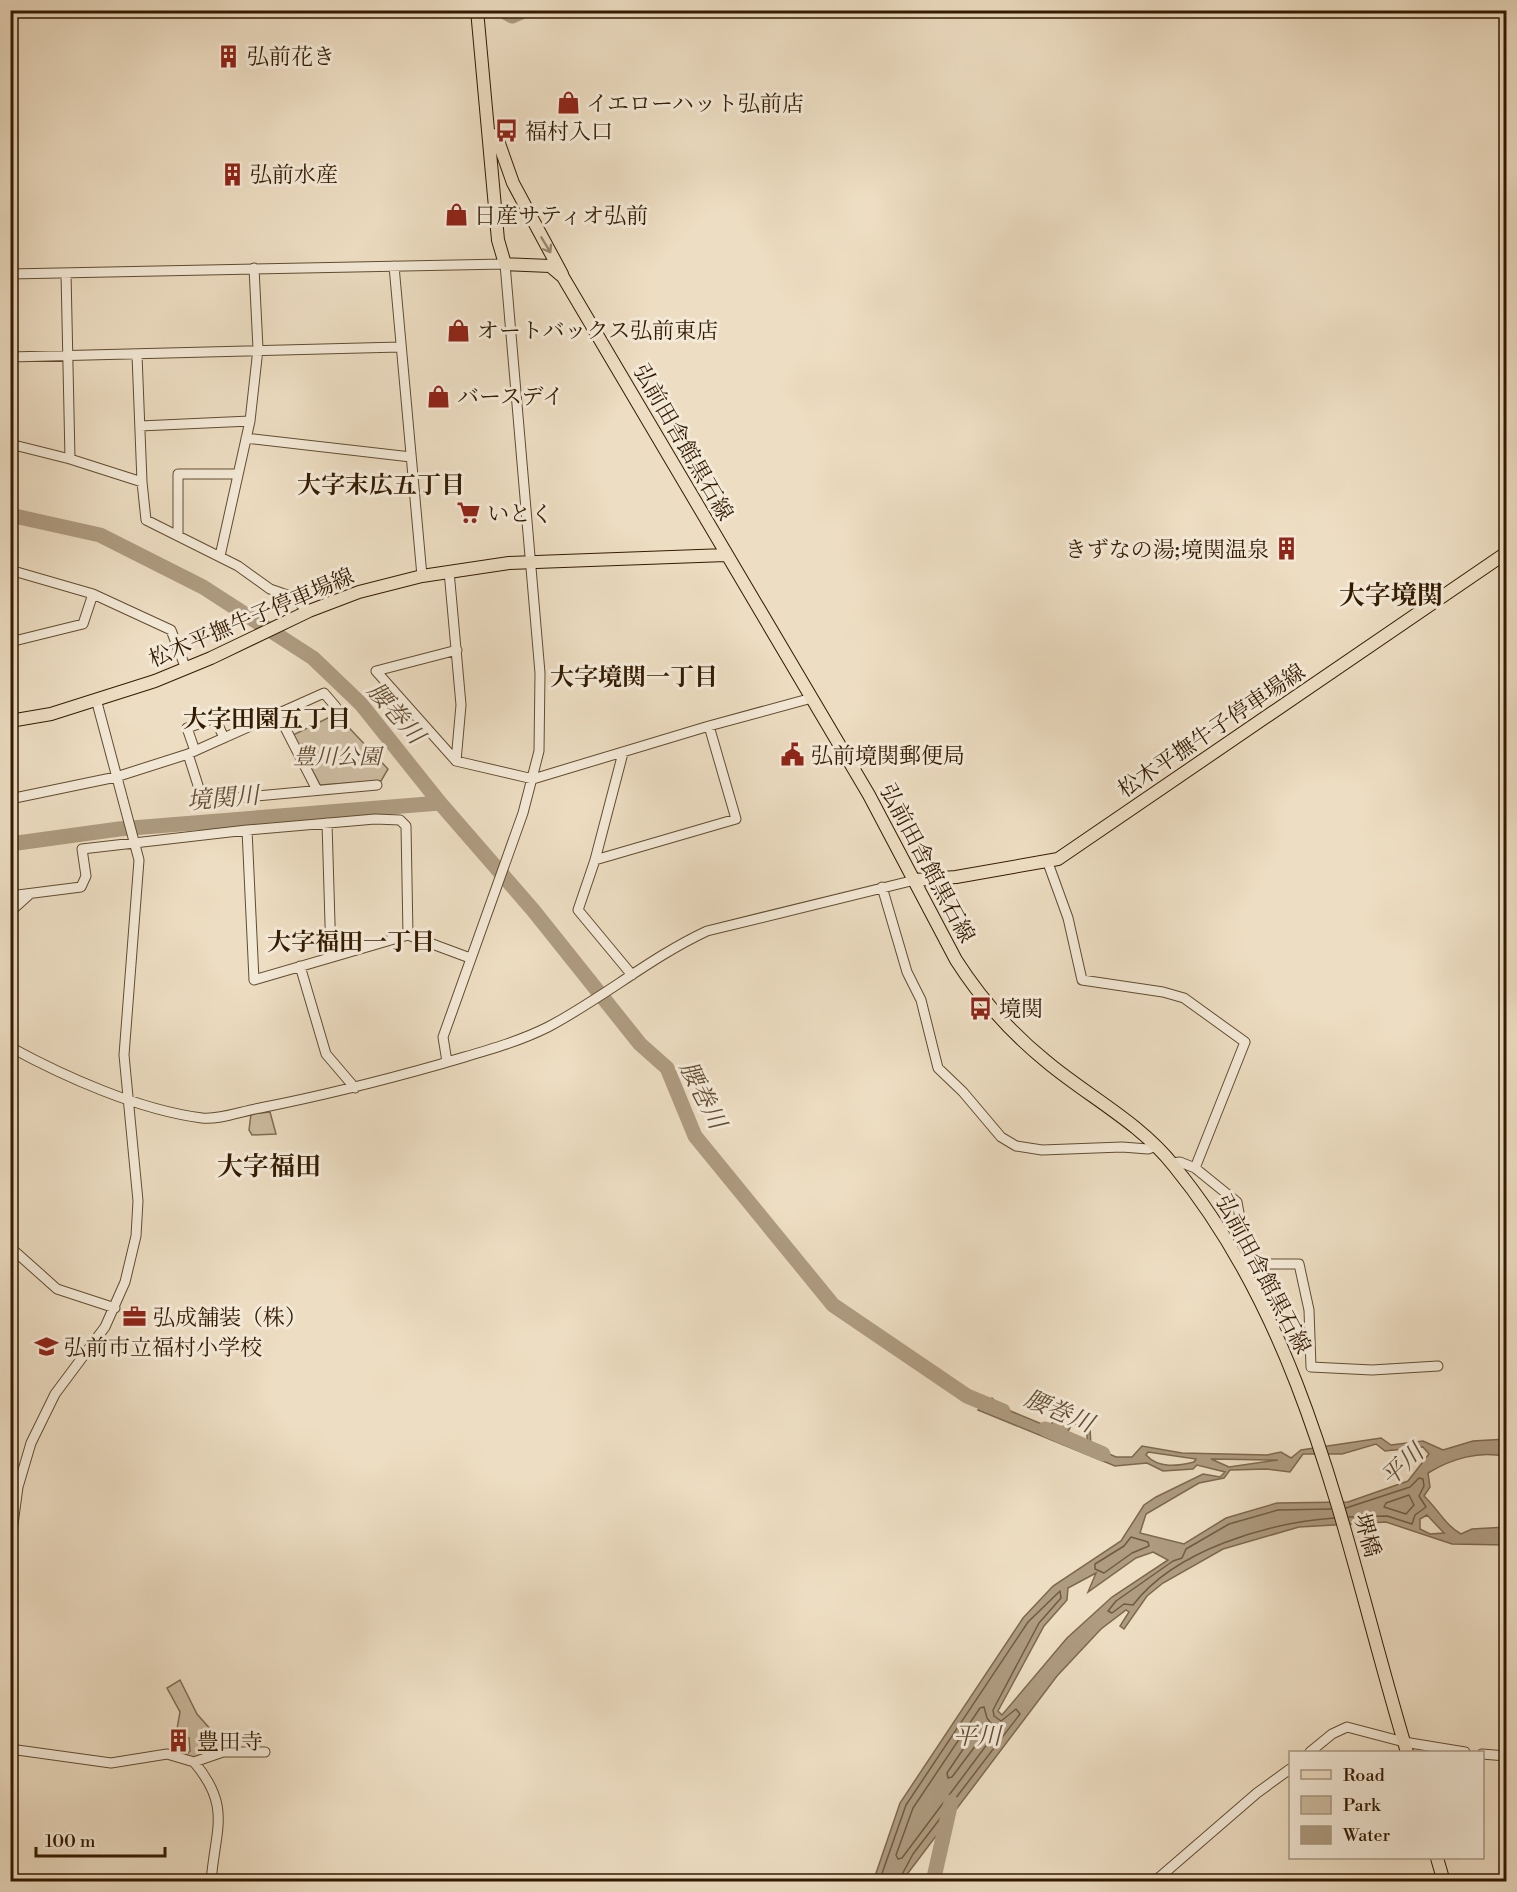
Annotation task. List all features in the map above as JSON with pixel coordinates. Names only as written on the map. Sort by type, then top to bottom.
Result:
[{"type":"main road","points":[[477,10],[498,240],[505,264],[539,264],[558,270],[563,277]]},
{"type":"main road","name":"弘前田舎館黒石線","points":[[485,10],[506,241],[505,264]]},
{"type":"main road","name":"弘前田舎館黒石線","points":[[496,135],[513,183],[563,277],[812,698],[915,880],[956,960],[987,1004],[1047,1062],[1124,1117],[1173,1163],[1207,1207],[1244,1263],[1291,1367],[1310,1417]]},
{"type":"main road","name":"松木平撫牛子停車場線","points":[[915,880],[956,877],[1048,863],[1072,851],[1506,552]]},
{"type":"main road","name":"松木平撫牛子停車場線","points":[[10,721],[51,714],[186,669],[309,611],[359,592],[422,576],[530,562],[726,555]]},
{"type":"main road","name":"堺橋","points":[[1310,1417],[1327,1466],[1406,1747]]},
{"type":"main road","points":[[1438,1859],[1444,1881]]},
{"type":"street","points":[[10,274],[505,264],[542,712],[539,752],[533,779],[510,851],[443,1037],[447,1062]]},
{"type":"street","points":[[394,266],[422,576]]},
{"type":"street","points":[[220,556],[250,421],[258,350],[254,268]]},
{"type":"street","points":[[66,273],[70,459]]},
{"type":"street","points":[[10,357],[400,347]]},
{"type":"street","points":[[137,355],[142,482],[146,520],[220,556],[270,589],[290,596],[309,611]]},
{"type":"street","points":[[140,426],[250,421]]},
{"type":"street","points":[[246,438],[411,457]]},
{"type":"street","points":[[10,444],[70,459],[142,482]]},
{"type":"street","points":[[178,535],[178,474],[238,474]]},
{"type":"street","points":[[10,570],[93,594],[171,630],[186,669]]},
{"type":"street","points":[[449,571],[461,705],[456,761]]},
{"type":"street","points":[[10,642],[83,624],[89,613],[93,594]]},
{"type":"street","points":[[457,650],[376,671],[456,761],[533,779],[709,726],[812,698]]},
{"type":"street","points":[[10,799],[116,777],[191,752],[324,693],[336,707]]},
{"type":"street","points":[[10,1547],[23,1466],[41,1416],[62,1384],[95,1342],[115,1308],[132,1262],[136,1236],[138,1201],[124,1055],[139,860],[96,699]]},
{"type":"street","points":[[278,714],[316,790]]},
{"type":"street","points":[[224,738],[215,718],[187,728],[203,801],[377,784]]},
{"type":"street","points":[[595,861],[736,819],[709,726]]},
{"type":"street","points":[[623,753],[595,861],[578,910],[632,975]]},
{"type":"street","points":[[10,896],[81,887],[86,876],[82,849],[247,830],[390,819],[400,820],[406,826],[408,934]]},
{"type":"street","points":[[327,823],[331,957]]},
{"type":"street","points":[[247,830],[254,980],[408,934],[470,958]]},
{"type":"street","points":[[1048,863],[1068,918],[1082,980],[1163,992],[1184,998],[1245,1042],[1195,1168]]},
{"type":"street","points":[[10,1047],[33,1060],[127,1098],[157,1108],[204,1118],[356,1088],[506,1044],[546,1028],[585,1007],[676,946],[707,931],[915,880]]},
{"type":"street","points":[[882,887],[904,962],[921,1000],[938,1068],[963,1092],[1001,1137],[1016,1146],[1042,1150],[1157,1146]]},
{"type":"street","points":[[10,912],[30,894]]},
{"type":"street","points":[[300,966],[326,1054],[356,1088]]},
{"type":"street","points":[[1173,1163],[1180,1162],[1195,1168],[1238,1202],[1244,1263],[1299,1264],[1308,1310],[1311,1367],[1372,1370],[1438,1366]]},
{"type":"street","points":[[10,1247],[57,1289],[115,1308]]},
{"type":"street","points":[[1311,1751],[1332,1734],[1347,1727],[1406,1747],[1453,1751]]},
{"type":"street","points":[[10,1749],[111,1763],[167,1754],[194,1762],[207,1777],[217,1796],[219,1815],[211,1881]]},
{"type":"street","points":[[194,1762],[223,1752],[265,1752]]},
{"type":"street","points":[[1484,1754],[1506,1756]]},
{"type":"street","points":[[1154,1881],[1257,1793],[1289,1769]]},
{"type":"green space","name":"豊川公園","points":[[336,714],[388,769],[381,781],[320,785],[293,735]]},
{"type":"green space","points":[[270,1112],[276,1134],[252,1135],[249,1130],[251,1114]]},
{"type":"green space","points":[[180,1680],[197,1714],[228,1749],[194,1759],[186,1755],[190,1751],[189,1738],[180,1737],[180,1729],[177,1729],[180,1712],[167,1688]]},
{"type":"water","points":[[992,1398],[1001,1407],[1049,1427],[1058,1415],[1090,1428],[1091,1446],[1116,1457],[1132,1457],[1142,1446],[1182,1453],[1267,1455],[1281,1452],[1291,1458],[1301,1450],[1381,1438],[1391,1445],[1423,1441],[1443,1450],[1473,1441],[1506,1439],[1506,1457],[1476,1455],[1466,1457],[1428,1473],[1430,1487],[1424,1496],[1461,1534],[1472,1529],[1506,1527],[1506,1545],[1452,1544],[1386,1522],[1299,1527],[1223,1549],[1163,1583],[1147,1596],[1124,1629],[1120,1626],[1129,1612],[1126,1610],[1101,1629],[1057,1676],[902,1881],[873,1882],[900,1803],[1023,1618],[1053,1586],[1121,1541],[1144,1505],[1203,1474],[1220,1477],[1225,1472],[1197,1465],[1193,1469],[1163,1471],[1147,1463],[1115,1466],[978,1410]],"holes":[[[1072,1423],[1086,1429],[1088,1444],[1081,1447],[1064,1440],[1062,1433],[1069,1430]],[[1376,1444],[1385,1451],[1423,1447],[1429,1454],[1408,1481],[1348,1502],[1277,1503],[1226,1518],[1184,1544],[1140,1533],[1146,1514],[1199,1483],[1224,1478],[1230,1470],[1267,1469],[1290,1472],[1303,1454],[1342,1454]],[[1148,1452],[1196,1459],[1194,1462],[1175,1465],[1157,1463],[1146,1455]],[[1211,1459],[1278,1460],[1229,1467]],[[1427,1515],[1444,1533],[1430,1534],[1420,1529],[1420,1519]],[[1153,1552],[1168,1560],[1112,1597],[1067,1638],[1002,1715],[998,1711],[1044,1626],[1067,1600],[1068,1588],[1096,1573],[1088,1592],[1136,1558]]]},
{"type":"waterway","points":[[505,12],[512,16],[526,10]]},
{"type":"waterway","name":"腰巻川","points":[[10,515],[100,535],[203,587],[313,658],[361,704],[440,803],[533,910],[640,1044],[667,1068],[695,1136],[833,1305],[967,1396],[1003,1411]]},
{"type":"waterway","name":"境関川","points":[[10,844],[119,829],[440,803]]},
{"type":"waterway","name":"腰巻川","points":[[1045,1429],[1103,1454]]},
{"type":"waterway","name":"平川","points":[[933,1882],[951,1802]]},
{"type":"place","name":"弘前花き","points":[[229,56]]},
{"type":"place","name":"イエローハット弘前店","points":[[568,103]]},
{"type":"place","name":"福村入口","points":[[507,131]]},
{"type":"place","name":"弘前水産","points":[[232,174]]},
{"type":"place","name":"日産サティオ弘前","points":[[456,215]]},
{"type":"place","name":"オートバックス弘前東店","points":[[459,330]]},
{"type":"place","name":"バースデイ","points":[[439,396]]},
{"type":"place","name":"いとく","points":[[469,513]]},
{"type":"place","name":"きずなの湯;境関温泉","points":[[1287,549]]},
{"type":"place","name":"弘前境関郵便局","points":[[793,755]]},
{"type":"place","name":"境関","points":[[981,1008]]},
{"type":"place","name":"弘成舗装（株）","points":[[135,1317]]},
{"type":"place","name":"弘前市立福村小学校","points":[[46,1347]]},
{"type":"place","name":"豊田寺","points":[[179,1741]]},
{"type":"district","name":"大字末広五丁目","points":[[381,485]]},
{"type":"district","name":"大字境関","points":[[1391,595]]},
{"type":"district","name":"大字境関一丁目","points":[[634,677]]},
{"type":"district","name":"大字田園五丁目","points":[[267,719]]},
{"type":"district","name":"大字福田一丁目","points":[[351,942]]},
{"type":"district","name":"大字福田","points":[[269,1166]]}]
